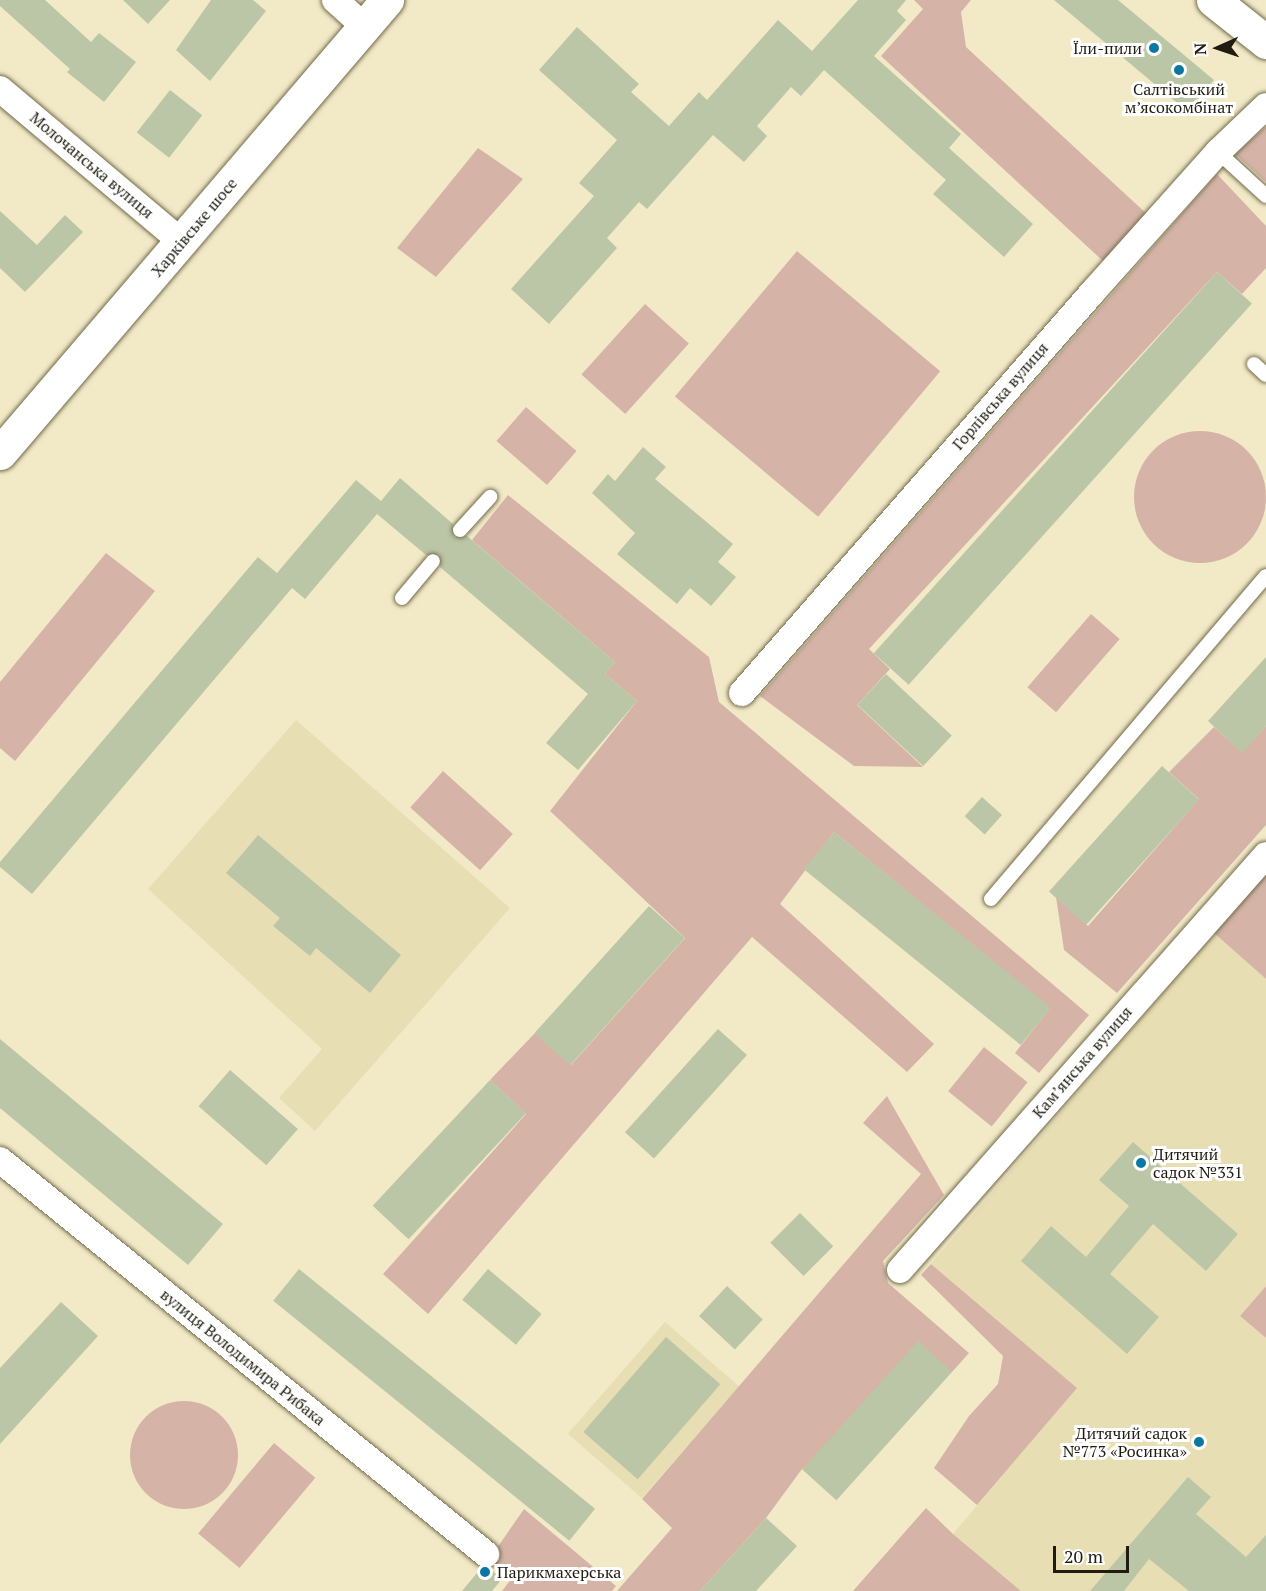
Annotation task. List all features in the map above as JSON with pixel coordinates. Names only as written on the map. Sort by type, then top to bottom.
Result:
[{"type":"main road","name":"Харківське шосе","points":[[0,453],[182,243],[387,0]]},
{"type":"main road","points":[[1213,0],[1266,42]]},
{"type":"street","points":[[335,0],[364,26]]},
{"type":"street","name":"Молочанська вулиця","points":[[0,89],[182,243]]},
{"type":"street","name":"Горлівська вулиця","points":[[741,693],[1218,152],[1266,106]]},
{"type":"street","name":"Камʼянська вулиця","points":[[900,1270],[1266,855]]},
{"type":"street","name":"вулиця Володимира Рибака","points":[[0,1160],[486,1554]]},
{"type":"lane","points":[[1218,152],[1266,196]]},
{"type":"lane","points":[[1254,364],[1266,375]]},
{"type":"lane","points":[[460,530],[490,497]]},
{"type":"lane","points":[[402,598],[433,561]]},
{"type":"lane","points":[[992,899],[1266,576]]},
{"type":"shaded area","points":[[914,0],[971,0],[961,12],[966,47],[1148,215],[1103,261],[881,56],[923,9]]},
{"type":"shaded area","points":[[1266,127],[1266,182],[1235,154]]},
{"type":"shaded area","points":[[478,148],[523,179],[436,277],[397,248]]},
{"type":"shaded area","points":[[1217,174],[1266,226],[1266,268],[1242,294],[1217,272],[869,649],[890,669],[857,705],[923,767],[854,766],[760,696]]},
{"type":"shaded area","points":[[797,251],[940,371],[818,517],[675,397]]},
{"type":"shaded area","points":[[645,304],[689,343],[625,414],[581,375]]},
{"type":"shaded area","points":[[526,407],[577,451],[547,485],[496,441]]},
{"type":"shaded area","points":[[1200,431],[1225,436],[1247,450],[1261,472],[1266,497],[1261,522],[1247,544],[1225,558],[1200,563],[1175,558],[1153,544],[1139,522],[1134,497],[1139,472],[1153,450],[1175,436]]},
{"type":"shaded area","points":[[508,495],[709,657],[719,702],[1089,1015],[1039,1073],[1015,1053],[1050,1008],[834,832],[780,904],[934,1044],[907,1072],[752,937],[428,1314],[383,1274],[526,1114],[490,1080],[535,1033],[571,1065],[685,938],[550,811],[637,701],[605,674],[615,662],[472,540]]},
{"type":"shaded area","points":[[106,553],[155,591],[15,761],[0,748],[0,682]]},
{"type":"shaded area","points":[[1091,614],[1120,639],[1056,712],[1027,687]]},
{"type":"shaded area","points":[[296,720],[510,908],[315,1131],[279,1098],[322,1049],[148,889]]},
{"type":"shaded area","points":[[1266,726],[1266,825],[1117,993],[1064,950],[1056,897],[1088,926],[1199,799],[1169,772],[1214,727],[1242,752]]},
{"type":"shaded area","points":[[443,771],[513,834],[480,870],[410,807]]},
{"type":"shaded area","points":[[1266,869],[1266,979],[1214,933]]},
{"type":"shaded area","name":"Дитячий садок №331","points":[[1214,933],[1266,979],[1266,1286],[1240,1316],[1266,1338],[1266,1591],[1021,1591],[953,1534],[1076,1388],[931,1264]]},
{"type":"shaded area","points":[[984,1047],[1028,1082],[992,1127],[948,1091]]},
{"type":"shaded area","points":[[887,1096],[944,1195],[883,1261],[888,1283],[969,1353],[952,1372],[802,1469],[766,1518],[700,1591],[617,1591],[672,1528],[642,1499],[921,1174],[863,1123]]},
{"type":"shaded area","points":[[931,1264],[1077,1388],[977,1505],[934,1468],[969,1416],[998,1384],[1003,1356],[921,1275]]},
{"type":"shaded area","points":[[1266,1286],[1266,1338],[1240,1316]]},
{"type":"shaded area","points":[[665,1322],[739,1386],[642,1498],[568,1434]]},
{"type":"shaded area","points":[[184,1401],[205,1405],[222,1417],[234,1434],[238,1455],[234,1476],[222,1493],[205,1505],[184,1509],[163,1505],[146,1493],[134,1476],[130,1455],[134,1434],[146,1417],[163,1405]]},
{"type":"shaded area","points":[[274,1443],[315,1478],[240,1568],[198,1533]]},
{"type":"shaded area","points":[[926,1508],[953,1534],[1021,1591],[853,1591]]},
{"type":"shaded area","points":[[524,1509],[616,1586],[612,1591],[502,1591],[512,1578],[490,1558]]},
{"type":"building","points":[[0,0],[45,0],[91,42],[99,33],[136,62],[104,102],[67,72],[70,69],[0,6]]},
{"type":"building","points":[[123,0],[170,0],[148,24]]},
{"type":"building","points":[[211,0],[253,0],[266,11],[210,81],[176,50]]},
{"type":"building","points":[[858,0],[906,0],[897,11],[906,20],[874,56],[961,134],[949,148],[1033,224],[1004,257],[933,194],[946,180],[824,70],[801,96],[791,87],[757,126],[767,136],[744,162],[713,135],[647,209],[639,202],[607,238],[617,248],[549,324],[511,289],[594,196],[579,183],[617,140],[539,70],[577,27],[639,84],[631,92],[669,126],[699,92],[707,100],[778,20],[812,51]]},
{"type":"building","points":[[1054,0],[1118,0],[1214,80],[1188,112]]},
{"type":"building","points":[[170,90],[202,115],[169,158],[137,133]]},
{"type":"building","points":[[0,211],[37,245],[65,215],[83,232],[25,292],[0,268]]},
{"type":"building","points":[[1217,272],[1252,303],[909,685],[874,653]]},
{"type":"building","points":[[643,447],[666,467],[655,479],[733,544],[718,562],[736,577],[711,606],[690,588],[677,604],[617,554],[635,533],[592,493],[608,474],[615,481]]},
{"type":"building","points":[[400,478],[453,524],[454,537],[467,536],[615,662],[605,674],[637,701],[578,770],[546,743],[588,694],[440,567],[439,555],[426,555],[377,514],[305,599],[292,588],[32,894],[0,867],[0,862],[258,557],[277,573],[356,480],[381,501]]},
{"type":"building","points":[[1266,657],[1266,726],[1242,753],[1208,721]]},
{"type":"building","points":[[886,674],[952,735],[923,766],[857,705]]},
{"type":"building","points":[[1162,766],[1199,799],[1086,925],[1049,892]]},
{"type":"building","points":[[982,797],[1002,815],[985,834],[965,816]]},
{"type":"building","points":[[834,832],[1051,1008],[1021,1045],[804,869]]},
{"type":"building","points":[[258,835],[401,955],[370,993],[316,948],[310,956],[273,926],[280,918],[226,873]]},
{"type":"building","points":[[649,906],[685,938],[570,1065],[535,1033]]},
{"type":"building","points":[[718,1029],[747,1055],[654,1158],[625,1132]]},
{"type":"building","points":[[0,1039],[223,1224],[188,1265],[0,1108]]},
{"type":"building","points":[[230,1070],[298,1129],[266,1165],[199,1106]]},
{"type":"building","points":[[490,1080],[526,1113],[409,1239],[373,1206]]},
{"type":"building","points":[[1133,1142],[1238,1234],[1206,1271],[1153,1224],[1110,1274],[1159,1317],[1127,1354],[1021,1261],[1051,1226],[1086,1257],[1129,1206],[1099,1180]]},
{"type":"building","points":[[800,1213],[833,1246],[804,1276],[770,1243]]},
{"type":"building","points":[[299,1269],[595,1509],[569,1541],[273,1301]]},
{"type":"building","points":[[488,1269],[542,1314],[516,1345],[462,1300]]},
{"type":"building","points":[[727,1286],[763,1319],[735,1349],[699,1316]]},
{"type":"building","points":[[61,1302],[98,1336],[0,1444],[0,1368]]},
{"type":"building","points":[[666,1337],[720,1384],[638,1479],[583,1432]]},
{"type":"building","points":[[918,1341],[952,1372],[836,1500],[802,1470]]},
{"type":"building","points":[[1188,1477],[1211,1497],[1196,1514],[1246,1557],[1266,1535],[1266,1591],[1189,1591],[1149,1559],[1124,1591],[1090,1591]]},
{"type":"building","points":[[766,1518],[797,1546],[756,1591],[700,1591]]},
{"type":"building","name":"Парикмахерська","points":[[481,1568],[489,1568],[502,1579],[492,1591],[462,1591]]},
{"type":"place","name":"Їли-пили","points":[[1154,48]]},
{"type":"place","name":"Салтівський м’ясокомбінат","points":[[1179,70]]},
{"type":"place","name":"Дитячий садок №331","points":[[1141,1163]]},
{"type":"place","name":"Дитячий садок №773 «Росинка»","points":[[1199,1442]]},
{"type":"place","name":"Парикмахерська","points":[[485,1572]]}]
